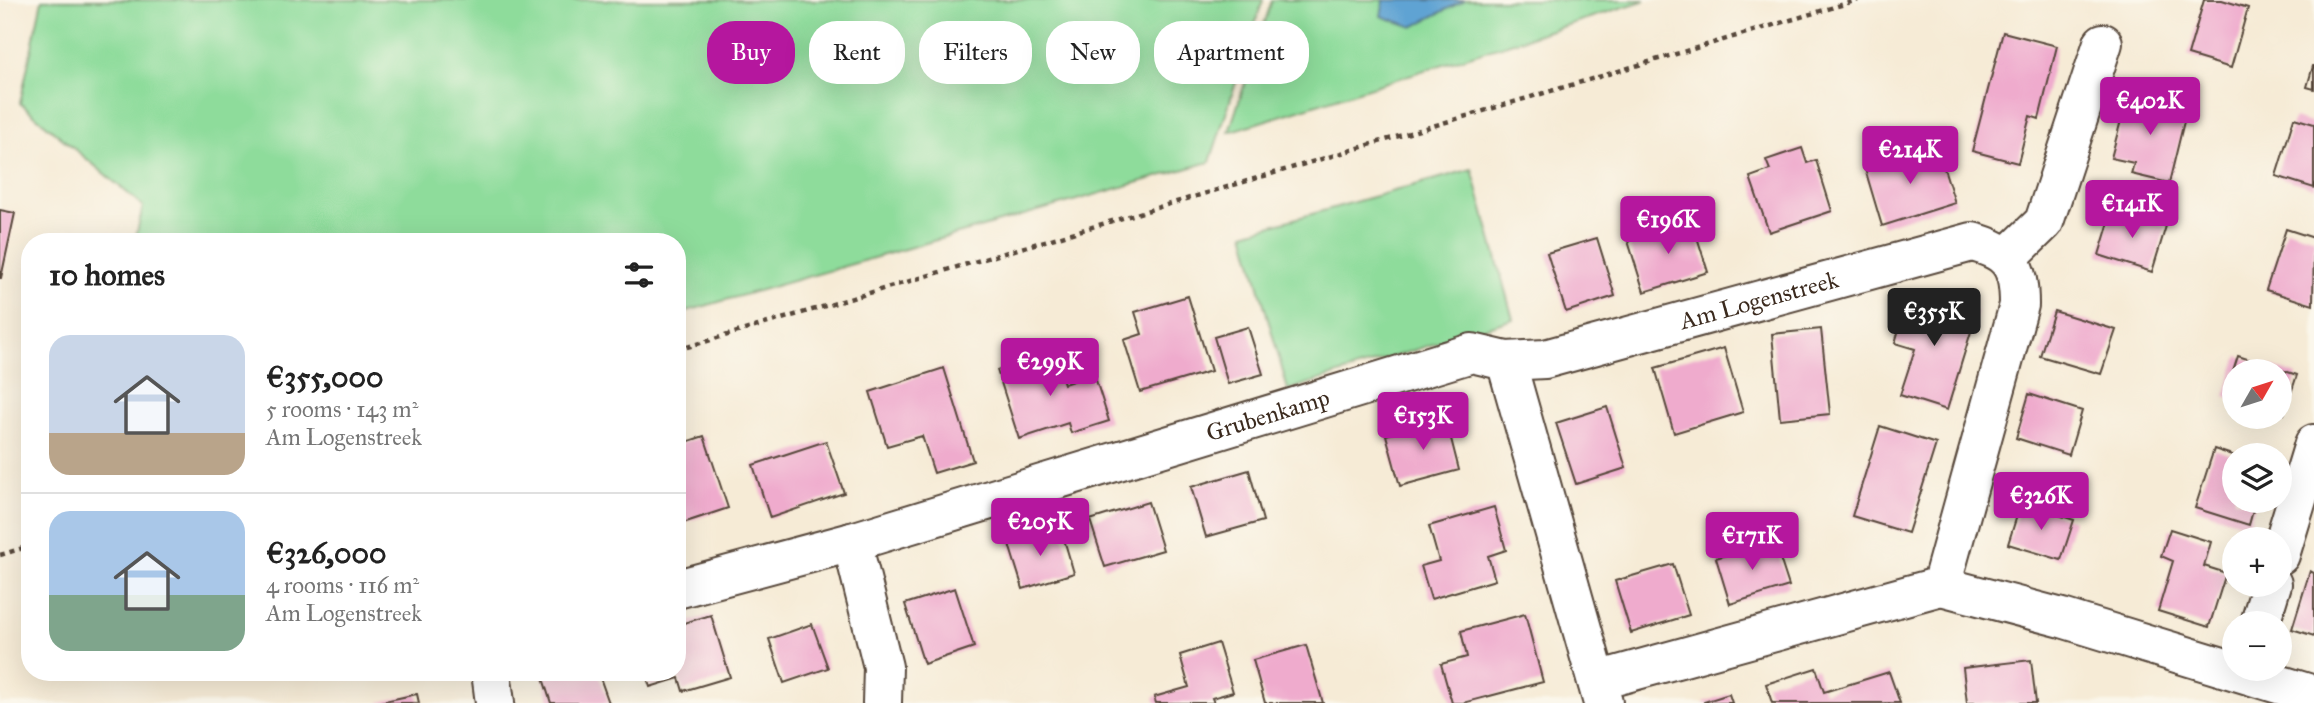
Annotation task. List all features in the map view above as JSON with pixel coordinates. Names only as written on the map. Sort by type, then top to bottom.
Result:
[{"type":"street","points":[[1941,586],[2019,305],[2019,281],[2008,257],[2044,222],[2103,43]]},
{"type":"street","name":"Am Logenstreek","points":[[1506,361],[1545,359],[1972,242],[1990,246],[2008,257]]},
{"type":"street","name":"Grubenkamp","points":[[686,587],[852,542],[1472,353],[1506,361]]},
{"type":"street","points":[[1506,361],[1600,692],[1941,586],[2222,663]]},
{"type":"street","points":[[2288,527],[2314,443]]},
{"type":"street","points":[[852,542],[883,667],[882,703]]},
{"type":"street","points":[[492,681],[495,703]]},
{"type":"street","points":[[2276,681],[2314,695]]},
{"type":"path","points":[[686,347],[1858,0]]},
{"type":"path","points":[[0,555],[21,549]]},
{"type":"green space","points":[[42,0],[1263,0],[1256,21],[1154,21],[1154,84],[1236,84],[1210,162],[686,311],[686,233],[137,233],[143,206],[20,103]]},
{"type":"green space","points":[[1272,0],[1646,0],[1229,132],[1245,84],[1309,84],[1309,21],[1265,21]]},
{"type":"green space","points":[[1472,169],[1513,319],[1288,390],[1244,233]]},
{"type":"water","points":[[1384,0],[1465,0],[1413,27],[1381,16]]},
{"type":"building","points":[[2204,0],[2222,0],[2248,8],[2231,68],[2188,55]]},
{"type":"building","points":[[2003,32],[2057,46],[2039,119],[2030,116],[2018,163],[1972,151]]},
{"type":"building","points":[[2314,66],[2314,89],[2307,87]]},
{"type":"building","points":[[2128,94],[2187,109],[2169,183],[2131,174],[2134,163],[2111,158]]},
{"type":"building","points":[[2294,118],[2314,124],[2314,188],[2276,176]]},
{"type":"building","points":[[1937,146],[1955,203],[1882,226],[1865,169]]},
{"type":"building","points":[[1802,148],[1807,163],[1816,160],[1832,211],[1769,232],[1750,177],[1770,170],[1766,160]]},
{"type":"building","points":[[2113,209],[2166,226],[2152,272],[2099,255]]},
{"type":"building","points":[[0,210],[15,213],[1,278],[0,278]]},
{"type":"building","points":[[1692,221],[1708,272],[1644,292],[1628,241]]},
{"type":"building","points":[[2286,229],[2314,238],[2313,305],[2266,290]]},
{"type":"building","points":[[1597,238],[1615,296],[1566,312],[1547,253]]},
{"type":"building","points":[[1910,292],[1977,312],[1947,410],[1900,395],[1915,349],[1895,343]]},
{"type":"building","points":[[1188,296],[1211,371],[1140,392],[1124,340],[1142,334],[1135,312]]},
{"type":"building","points":[[2054,311],[2116,330],[2101,374],[2040,356]]},
{"type":"building","points":[[1248,327],[1263,374],[1228,384],[1214,337]]},
{"type":"building","points":[[1821,329],[1830,414],[1780,419],[1772,334]]},
{"type":"building","points":[[1724,348],[1743,412],[1674,433],[1655,368]]},
{"type":"building","points":[[1054,352],[1064,384],[1094,374],[1109,421],[1071,433],[1068,423],[1019,439],[997,370]]},
{"type":"building","points":[[944,368],[973,461],[934,473],[922,436],[887,446],[870,392]]},
{"type":"building","points":[[2292,373],[2297,375],[2292,390]]},
{"type":"building","points":[[2029,394],[2082,411],[2069,455],[2016,438]]},
{"type":"building","points":[[1607,407],[1626,468],[1576,484],[1556,423]]},
{"type":"building","points":[[1446,419],[1459,470],[1400,486],[1386,435]]},
{"type":"building","points":[[1880,426],[1936,444],[1908,533],[1852,516]]},
{"type":"building","points":[[704,436],[728,508],[686,522],[686,442]]},
{"type":"building","points":[[826,441],[844,493],[770,518],[753,465]]},
{"type":"building","points":[[2214,449],[2222,452],[2222,513],[2252,513],[2249,525],[2195,508]]},
{"type":"building","points":[[1249,470],[1263,521],[1206,537],[1191,487]]},
{"type":"building","points":[[1148,502],[1163,550],[1105,567],[1090,520]]},
{"type":"building","points":[[2021,503],[2074,520],[2061,560],[2008,544]]},
{"type":"building","points":[[1494,507],[1506,550],[1488,556],[1495,580],[1431,599],[1421,566],[1439,561],[1429,526]]},
{"type":"building","points":[[1044,527],[1048,541],[1063,536],[1074,573],[1023,589],[1007,538]]},
{"type":"building","points":[[2170,529],[2211,542],[2204,566],[2222,572],[2222,586],[2209,627],[2158,611],[2173,561],[2161,556]]},
{"type":"building","points":[[1774,540],[1789,586],[1730,604],[1716,558]]},
{"type":"building","points":[[1673,564],[1689,615],[1631,633],[1615,581]]},
{"type":"building","points":[[2310,571],[2314,573],[2314,636],[2292,629]]},
{"type":"building","points":[[955,588],[974,647],[924,664],[905,604]]},
{"type":"building","points":[[1525,614],[1543,682],[1463,703],[1452,703],[1441,664],[1467,657],[1461,631]]},
{"type":"building","points":[[711,615],[730,677],[683,691],[680,681],[686,681],[686,622]]},
{"type":"building","points":[[812,624],[828,668],[784,683],[769,639]]},
{"type":"building","points":[[1218,643],[1233,692],[1212,698],[1214,703],[1156,703],[1154,697],[1189,687],[1180,655]]},
{"type":"building","points":[[1306,645],[1323,703],[1265,703],[1253,660]]},
{"type":"building","points":[[2031,660],[2036,703],[1967,703],[1963,668]]},
{"type":"building","points":[[1816,668],[1824,692],[1889,672],[1900,703],[1772,703],[1766,684]]},
{"type":"building","points":[[544,681],[601,681],[609,703],[551,703]]},
{"type":"building","points":[[648,681],[669,681],[650,687]]},
{"type":"building","points":[[417,694],[419,703],[380,703],[380,702]]},
{"type":"building","points":[[1729,694],[1732,703],[1704,703],[1704,702]]}]
